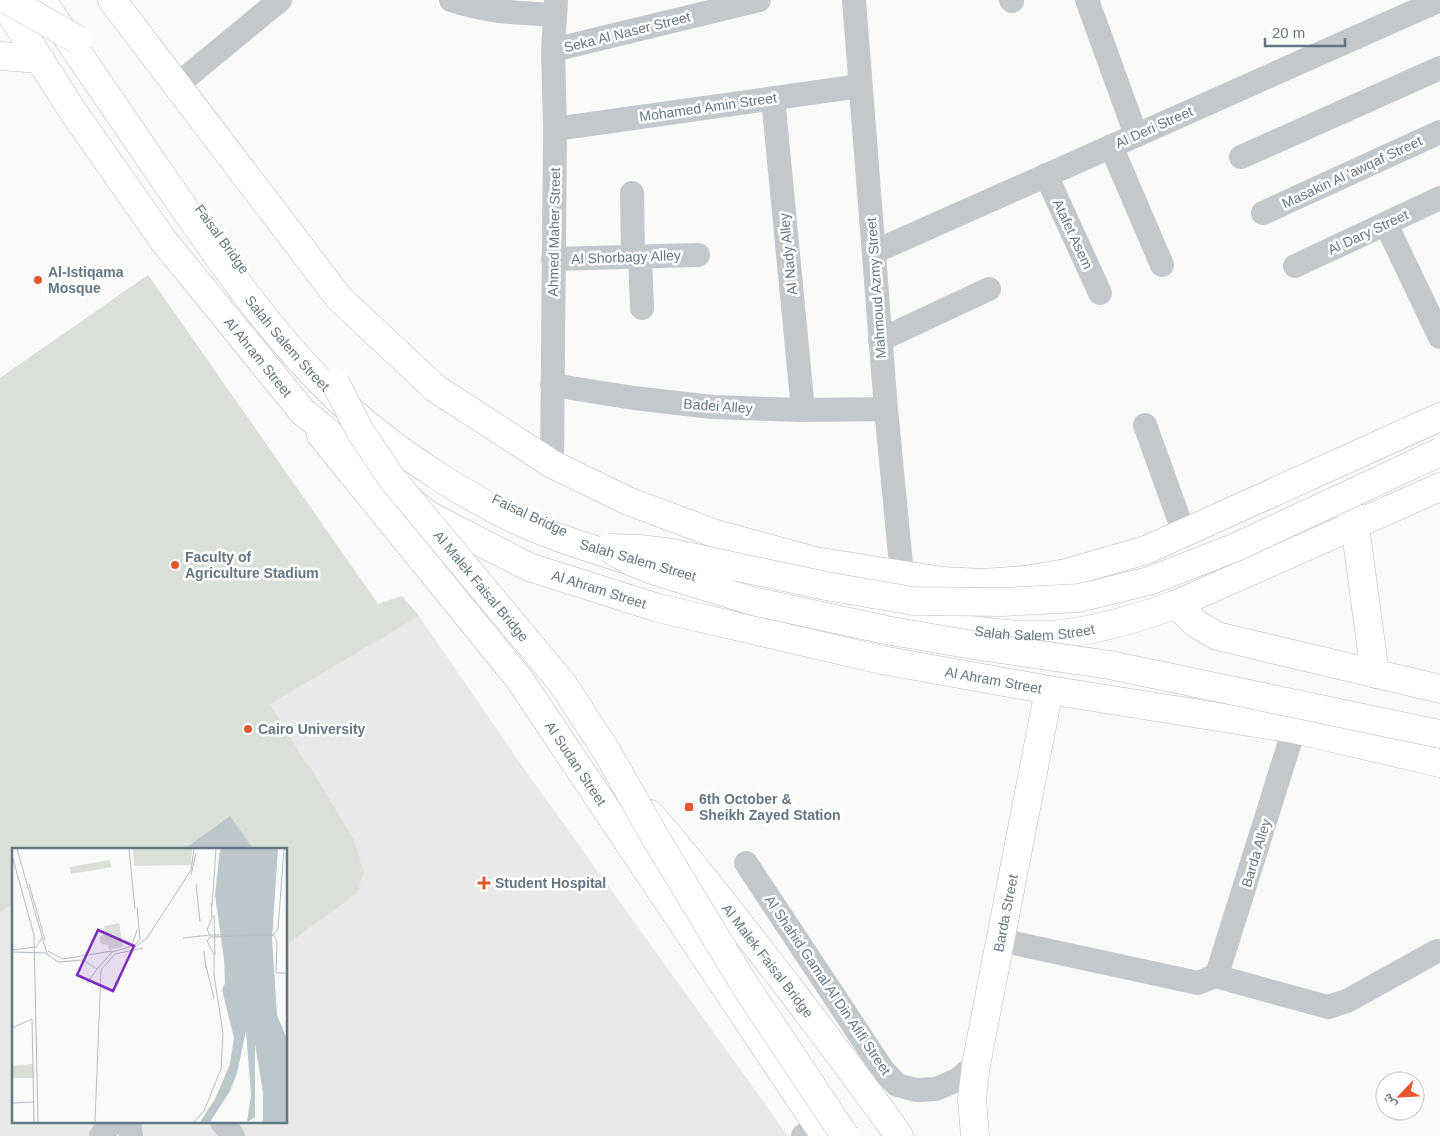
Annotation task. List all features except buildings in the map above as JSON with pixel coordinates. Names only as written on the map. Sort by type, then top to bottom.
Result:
[{"type":"main road","name":"Al Ahram Street","points":[[2,0],[72,110],[164,240],[302,411],[428,516],[529,567],[658,608],[882,660],[1049,690],[1294,729],[1440,763]]},
{"type":"main road","points":[[8,0],[78,40]]},
{"type":"main road","points":[[112,0],[339,298],[435,388],[552,464],[628,501],[716,534],[815,560],[902,575],[959,582],[984,583],[1025,580],[1066,573],[1146,550],[1440,417]]},
{"type":"main road","name":"Faisal Bridge","points":[[44,1],[78,40],[288,329],[335,382],[395,435],[461,481],[532,519],[608,548]]},
{"type":"main road","name":"Salah Salem Street","points":[[44,1],[218,259],[298,358],[342,402],[389,442],[440,477],[494,508],[550,534],[608,554],[669,571],[957,628],[1003,634],[1049,635],[1095,629],[1139,618],[1177,604],[1440,487]]},
{"type":"main road","points":[[0,56],[40,59]]},
{"type":"main road","name":"Al Malek Faisal Bridge","points":[[335,382],[360,431],[394,480],[562,683],[608,752],[658,842],[746,987],[845,1136]]},
{"type":"main road","name":"Al Sudan Street","points":[[302,411],[520,680],[815,1132]]},
{"type":"main road","points":[[1406,433],[1396,460],[1396,475],[1400,489],[1407,502]]},
{"type":"main road","points":[[608,548],[672,553],[826,586],[913,601],[1002,602],[1079,598],[1149,581],[1234,548],[1440,452]]},
{"type":"main road","points":[[365,463],[440,477]]},
{"type":"main road","points":[[1321,471],[1348,505],[1355,526],[1375,674]]},
{"type":"main road","points":[[608,548],[632,562],[674,578],[752,601],[886,630],[1110,665],[1440,734]]},
{"type":"main road","points":[[669,571],[700,618]]},
{"type":"main road","points":[[1177,604],[1195,623],[1217,636],[1440,689]]},
{"type":"main road","name":"Al Malek Faisal Bridge","points":[[520,680],[584,738],[683,852],[874,1099],[899,1136]]},
{"type":"main road","name":"Barda Street","points":[[974,1136],[972,1099],[976,1065],[1049,690]]},
{"type":"street","points":[[177,85],[280,0]]},
{"type":"street","points":[[451,0],[501,12],[556,8]]},
{"type":"street","name":"Seka Al Naser Street","points":[[554,50],[700,7],[759,0]]},
{"type":"street","name":"Mahmoud Azmy Street","points":[[854,0],[880,340],[902,575]]},
{"type":"street","points":[[1087,0],[1136,135]]},
{"type":"street","name":"Al Deri Street","points":[[874,252],[1136,135],[1437,5]]},
{"type":"street","name":"Ahmed Maher Street","points":[[552,464],[554,50],[556,8]]},
{"type":"street","points":[[1241,157],[1440,68]]},
{"type":"street","name":"Mohamed Amin Street","points":[[555,129],[860,86]]},
{"type":"street","name":"Al Nady Alley","points":[[772,98],[803,410]]},
{"type":"street","name":"Masakin Al 'awqaf Street","points":[[1263,213],[1440,132]]},
{"type":"street","points":[[1111,146],[1162,265]]},
{"type":"street","name":"Atafet Asem","points":[[1046,175],[1100,293]]},
{"type":"street","points":[[632,193],[636,257],[642,308]]},
{"type":"street","name":"Al Dary Street","points":[[1295,266],[1440,198]]},
{"type":"street","points":[[1386,224],[1440,337]]},
{"type":"street","name":"Al Shorbagy Alley","points":[[553,259],[698,255]]},
{"type":"street","points":[[880,340],[989,289]]},
{"type":"street","name":"Badei Alley","points":[[552,385],[634,398],[712,407],[803,410],[886,409]]},
{"type":"street","points":[[1144,425],[1184,534]]},
{"type":"street","name":"Barda Alley","points":[[1215,976],[1294,729]]},
{"type":"street","name":"Al Shahid Gamal Al Din Afifi Street","points":[[746,863],[883,1070],[897,1085],[916,1090],[936,1088],[957,1080],[976,1065]]},
{"type":"street","points":[[1000,940],[1198,983],[1215,976],[1328,1007],[1347,1001],[1437,951]]},
{"type":"street","points":[[101,1136],[110,1124]]},
{"type":"street","points":[[224,1124],[233,1136]]},
{"type":"shaded area","name":"Cairo University","points":[[148,275],[378,604],[402,596],[419,616],[525,770],[788,1136],[0,1136],[0,378]]},
{"type":"shaded area","name":"Faculty of Agriculture Stadium","points":[[148,275],[378,604],[402,596],[419,616],[270,704],[355,842],[364,873],[357,893],[288,944],[288,848],[12,848],[12,904],[0,912],[0,378]]},
{"type":"shaded area","points":[[230,816],[253,848],[186,848]]},
{"type":"place","name":"Al-Istiqama Mosque","points":[[38,280]]},
{"type":"place","name":"Faculty of Agriculture Stadium","points":[[175,565]]},
{"type":"place","name":"Cairo University","points":[[248,729]]},
{"type":"place","name":"6th October & Sheikh Zayed Station","points":[[689,807]]},
{"type":"place","name":"Student Hospital","points":[[484,883]]}]
